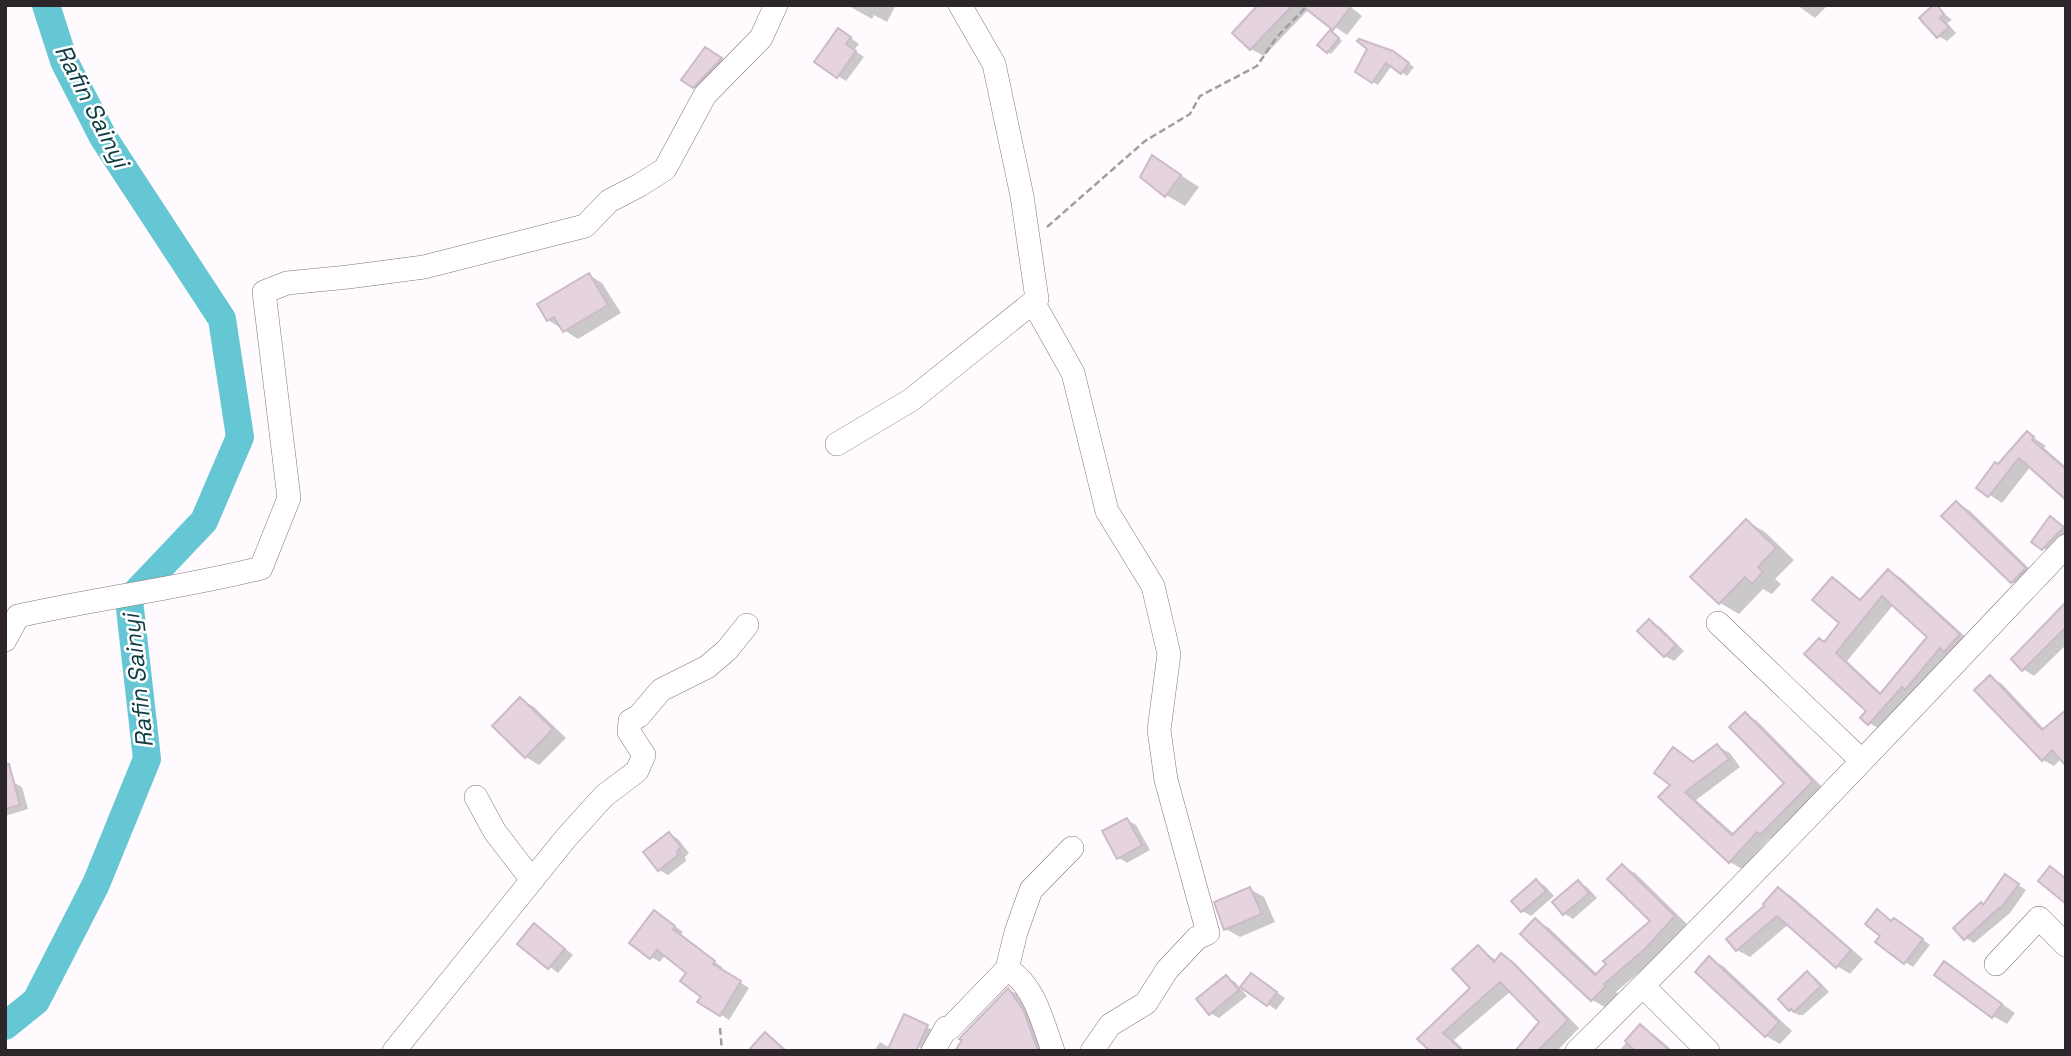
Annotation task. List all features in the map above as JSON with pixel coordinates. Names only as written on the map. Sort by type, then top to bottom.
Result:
[{"type":"street","points":[[5,640],[18,616],[261,568],[289,498],[264,292],[287,282],[424,267],[584,226],[608,201],[640,186],[665,169],[705,95],[761,38],[776,5]]},
{"type":"street","points":[[837,444],[911,400],[1037,299],[1022,196],[994,64],[960,5]]},
{"type":"street","points":[[1033,303],[1073,373],[1107,510],[1153,586],[1169,654],[1158,730],[1166,780],[1208,933],[1197,938],[1167,970],[1146,1003],[1110,1025],[1092,1051]]},
{"type":"street","points":[[1577,1051],[1862,761],[2066,546]]},
{"type":"street","points":[[1718,623],[1862,761]]},
{"type":"street","points":[[394,1051],[532,880],[604,796],[636,771],[644,755],[629,732],[630,721],[639,716],[661,690],[707,667],[727,650],[747,625]]},
{"type":"street","points":[[476,797],[495,832],[532,880]]},
{"type":"street","points":[[933,1051],[946,1028],[950,1028],[1007,969],[1016,932],[1031,890],[1072,848]]},
{"type":"street","points":[[1996,964],[2039,918],[2066,945]]},
{"type":"street","points":[[1007,969],[1018,975],[1037,1006],[1053,1051]]},
{"type":"street","points":[[1643,986],[1708,1051]]},
{"type":"path","points":[[1029,244],[1145,141],[1190,114],[1200,96],[1257,66],[1276,38],[1308,5]]},
{"type":"path","points":[[720,1028],[722,1051]]},
{"type":"building","points":[[1258,5],[1293,5],[1250,50],[1232,33]]},
{"type":"building","points":[[1301,5],[1352,5],[1333,30]]},
{"type":"building","points":[[1933,5],[1937,5],[1944,14],[1940,18],[1949,27],[1937,38],[1919,18]]},
{"type":"building","points":[[838,28],[851,37],[846,44],[856,51],[837,78],[814,62]]},
{"type":"building","points":[[1330,30],[1339,38],[1327,53],[1317,45]]},
{"type":"building","points":[[1359,39],[1393,51],[1409,63],[1401,74],[1386,63],[1372,83],[1355,72],[1367,49],[1357,41]]},
{"type":"building","points":[[705,47],[722,58],[693,88],[681,80]]},
{"type":"building","points":[[1152,155],[1181,175],[1165,197],[1140,177]]},
{"type":"building","points":[[589,273],[608,305],[563,332],[554,317],[547,321],[537,304]]},
{"type":"building","points":[[2027,431],[2034,437],[2032,440],[2066,469],[2066,500],[2019,458],[1988,497],[1976,488],[1995,462],[1998,464]]},
{"type":"building","points":[[1956,501],[2026,568],[2011,583],[1941,516]]},
{"type":"building","points":[[2050,516],[2064,527],[2042,550],[2031,542]]},
{"type":"building","points":[[1746,519],[1776,548],[1758,567],[1763,572],[1752,584],[1745,577],[1719,604],[1690,577]]},
{"type":"building","points":[[1888,569],[1960,634],[1944,652],[1940,648],[1905,690],[1902,687],[1868,725],[1860,718],[1866,711],[1804,654],[1819,638],[1824,642],[1839,623],[1812,600],[1832,577],[1860,600]],"holes":[[[1882,596],[1927,637],[1880,694],[1836,653]]]},
{"type":"building","points":[[2066,602],[2066,627],[2022,671],[2011,659]]},
{"type":"building","points":[[1649,619],[1676,645],[1664,657],[1637,631]]},
{"type":"building","points":[[1990,675],[2042,730],[2066,710],[2066,766],[2052,750],[2042,761],[1974,690]]},
{"type":"building","points":[[520,697],[553,729],[525,758],[492,726]]},
{"type":"building","points":[[1745,712],[1813,781],[1760,835],[1757,832],[1729,863],[1658,797],[1670,785],[1654,773],[1673,747],[1693,762],[1717,744],[1729,759],[1685,792],[1732,835],[1784,783],[1729,727]]},
{"type":"building","points":[[9,764],[20,805],[5,809],[5,765]]},
{"type":"building","points":[[1127,818],[1142,845],[1117,859],[1102,831]]},
{"type":"building","points":[[669,832],[681,847],[677,851],[678,855],[658,871],[643,852]]},
{"type":"building","points":[[1622,864],[1675,916],[1646,948],[1604,984],[1606,986],[1591,1001],[1520,934],[1535,918],[1595,975],[1606,964],[1603,961],[1650,921],[1607,879]]},
{"type":"building","points":[[2050,866],[2066,879],[2066,904],[2038,881]]},
{"type":"building","points":[[2005,874],[2019,884],[2000,909],[1964,940],[1953,928],[1981,902],[1983,905]]},
{"type":"building","points":[[1536,879],[1546,891],[1521,912],[1511,901]]},
{"type":"building","points":[[1578,880],[1589,893],[1563,915],[1552,902]]},
{"type":"building","points":[[1250,887],[1262,914],[1224,930],[1214,902]]},
{"type":"building","points":[[1778,887],[1851,950],[1836,968],[1777,916],[1736,951],[1726,939],[1764,906]]},
{"type":"building","points":[[1877,909],[1891,921],[1894,918],[1923,939],[1904,964],[1875,942],[1880,936],[1865,924]]},
{"type":"building","points":[[654,910],[675,926],[673,929],[715,961],[713,964],[741,981],[720,1016],[697,1002],[701,997],[680,981],[686,973],[657,950],[650,959],[629,943]]},
{"type":"building","points":[[534,923],[565,949],[548,969],[517,944]]},
{"type":"building","points":[[1478,945],[1494,962],[1501,953],[1512,962],[1568,1020],[1538,1051],[1515,1051],[1539,1022],[1500,982],[1443,1033],[1463,1051],[1430,1051],[1417,1039],[1470,988],[1452,969]]},
{"type":"building","points":[[1709,956],[1779,1022],[1765,1037],[1695,972]]},
{"type":"building","points":[[1944,961],[2002,1004],[1992,1018],[1934,975]]},
{"type":"building","points":[[1807,971],[1821,986],[1794,1012],[1791,1009],[1789,1011],[1778,999]]},
{"type":"building","points":[[1251,973],[1277,992],[1267,1006],[1240,987]]},
{"type":"building","points":[[1226,975],[1239,990],[1209,1015],[1196,999]]},
{"type":"building","points":[[1008,988],[1024,1011],[1038,1051],[955,1051],[962,1040],[959,1039]]},
{"type":"building","points":[[904,1014],[928,1025],[916,1051],[887,1051]]},
{"type":"building","points":[[1640,1024],[1670,1051],[1635,1051],[1625,1041]]},
{"type":"building","points":[[765,1032],[786,1051],[748,1051]]},
{"type":"waterway","name":"Rafin Sainyi","points":[[5,1026],[36,1001],[96,884],[147,759],[129,600],[204,521],[240,437],[222,319],[103,137],[64,61],[46,5]]}]
